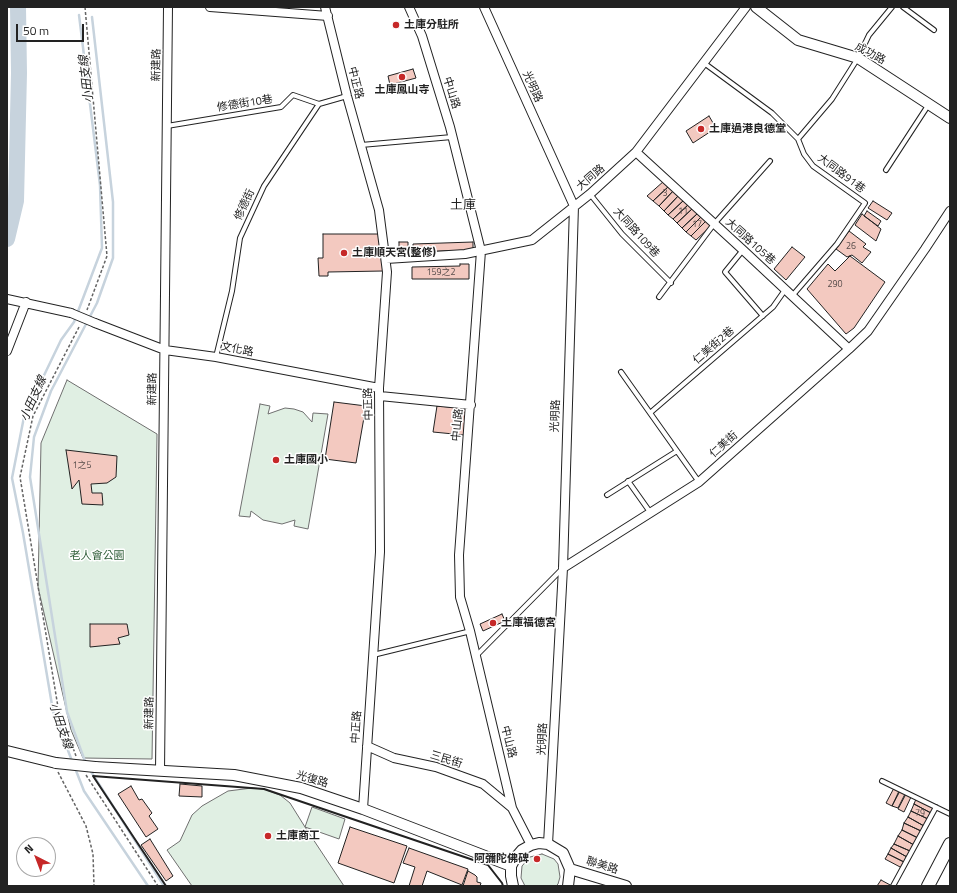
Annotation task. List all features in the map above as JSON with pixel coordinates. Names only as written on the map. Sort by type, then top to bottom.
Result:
[{"type":"main road","points":[[928,886],[950,844]]},
{"type":"street","name":"新建路","points":[[160,771],[168,7]]},
{"type":"street","points":[[210,7],[328,16]]},
{"type":"street","name":"中正路","points":[[325,7],[347,96],[380,210],[386,259],[386,287],[380,392],[380,552],[363,809]]},
{"type":"street","name":"中山路","points":[[409,7],[422,36],[452,136],[481,251],[459,555],[460,597],[472,631],[475,657],[512,808],[531,845]]},
{"type":"street","name":"光明路","points":[[484,7],[574,206],[563,568],[548,844]]},
{"type":"street","name":"大同路","points":[[386,259],[481,251],[532,240],[590,194],[636,152],[746,7]]},
{"type":"street","name":"成功路","points":[[756,7],[798,40],[858,58],[950,118]]},
{"type":"street","name":"大同路105巷","points":[[636,152],[848,349]]},
{"type":"street","name":"仁美街","points":[[563,568],[699,482],[868,331],[950,211]]},
{"type":"street","points":[[7,299],[26,302],[7,351]]},
{"type":"street","name":"文化路","points":[[26,302],[71,313],[165,350],[216,357],[380,392],[471,405]]},
{"type":"street","name":"三民街","points":[[367,746],[394,758],[436,767],[483,784],[512,808]]},
{"type":"street","points":[[7,751],[56,763]]},
{"type":"street","name":"光復路","points":[[56,763],[95,767],[234,775],[301,788],[363,809],[511,866]]},
{"type":"street","points":[[513,886],[511,866],[516,857],[522,850],[531,845],[548,844],[563,853],[570,869],[568,886]]},
{"type":"street","name":"聯美路","points":[[570,869],[626,886]]},
{"type":"lane","points":[[798,139],[832,100],[858,58],[869,34],[892,7]]},
{"type":"lane","points":[[903,7],[934,30]]},
{"type":"lane","name":"大同路91巷","points":[[704,63],[772,113],[798,139],[804,154],[813,166],[865,203],[838,244],[789,293]]},
{"type":"lane","name":"修德街10巷","points":[[167,126],[281,107],[293,95],[319,104]]},
{"type":"lane","points":[[319,104],[347,96]]},
{"type":"lane","name":"修德街","points":[[216,357],[232,291],[240,238],[264,186],[319,104]]},
{"type":"lane","points":[[886,170],[929,104]]},
{"type":"lane","points":[[361,145],[452,136]]},
{"type":"lane","points":[[659,297],[714,224],[770,161]]},
{"type":"lane","name":"大同路109巷","points":[[590,194],[622,234],[671,283]]},
{"type":"lane","points":[[743,250],[725,272],[763,316]]},
{"type":"lane","name":"仁美街2巷","points":[[650,413],[789,293]]},
{"type":"lane","points":[[621,372],[699,482]]},
{"type":"lane","points":[[607,495],[677,451]]},
{"type":"lane","points":[[628,481],[650,512]]},
{"type":"lane","name":"仁美街","points":[[475,657],[563,568]]},
{"type":"lane","points":[[373,655],[472,631]]},
{"type":"lane","points":[[882,781],[950,814]]},
{"type":"lane","points":[[894,886],[936,807]]},
{"type":"path","points":[[85,7],[107,256],[84,318],[32,416],[20,477],[58,707],[80,765],[158,886]]},
{"type":"path","points":[[56,763],[57,770],[86,826],[93,854],[94,886]]},
{"type":"green space","name":"老人會公園","points":[[67,380],[157,434],[152,759],[83,758],[71,730],[38,587],[41,443]]},
{"type":"green space","points":[[260,404],[270,406],[268,414],[285,408],[294,409],[303,412],[312,422],[313,413],[328,414],[308,529],[294,526],[295,520],[282,524],[263,520],[251,511],[250,517],[239,516]]},
{"type":"green space","points":[[252,788],[264,789],[280,795],[290,803],[344,886],[192,886],[167,850],[180,841],[192,815],[202,806],[228,791]]},
{"type":"green space","points":[[312,807],[345,819],[339,839],[305,827]]},
{"type":"green space","points":[[542,854],[554,859],[558,864],[560,877],[558,884],[556,886],[525,886],[521,878],[522,866],[530,857]]},
{"type":"building","name":"土庫鳳山寺","points":[[413,69],[416,78],[390,85],[388,76]]},
{"type":"building","name":"土庫過港良德堂","points":[[709,116],[716,128],[693,143],[686,131]]},
{"type":"building","points":[[664,181],[669,186],[653,201],[647,196]]},
{"type":"building","points":[[669,186],[674,190],[659,206],[653,201]]},
{"type":"building","points":[[674,190],[679,195],[664,211],[659,206]]},
{"type":"building","points":[[679,195],[684,200],[668,215],[664,211]]},
{"type":"building","points":[[684,200],[689,204],[673,219],[668,215]]},
{"type":"building","points":[[873,201],[892,213],[887,220],[868,208]]},
{"type":"building","points":[[689,204],[693,208],[677,223],[673,219]]},
{"type":"building","points":[[693,208],[698,213],[682,228],[677,223]]},
{"type":"building","points":[[867,211],[881,221],[878,226],[864,216]]},
{"type":"building","points":[[698,213],[701,217],[686,232],[682,228]]},
{"type":"building","points":[[862,214],[881,229],[876,241],[855,225]]},
{"type":"building","points":[[701,217],[706,221],[691,236],[686,232]]},
{"type":"building","points":[[706,221],[711,226],[696,240],[691,236]]},
{"type":"building","points":[[849,231],[866,244],[863,247],[871,252],[862,263],[852,255],[847,257],[836,249]]},
{"type":"building","name":"土庫順天宮(整修)","points":[[323,234],[382,234],[383,271],[328,272],[328,276],[319,276],[318,258],[323,258]],"holes":[[[365,250],[374,250],[374,256],[365,257]]]},
{"type":"building","points":[[399,242],[408,242],[408,250],[399,250]]},
{"type":"building","points":[[473,242],[473,250],[413,252],[413,244]]},
{"type":"building","points":[[792,247],[805,257],[786,280],[774,269]]},
{"type":"building","points":[[850,256],[885,282],[854,328],[846,334],[807,289],[828,264],[835,271]]},
{"type":"building","points":[[460,264],[469,264],[469,279],[412,279],[412,267],[460,266]]},
{"type":"building","points":[[334,402],[366,406],[356,463],[325,459]]},
{"type":"building","points":[[437,406],[464,408],[467,413],[464,435],[433,432]]},
{"type":"building","points":[[66,450],[117,456],[116,477],[107,483],[91,484],[92,493],[102,493],[103,505],[82,504],[79,480],[72,489]]},
{"type":"building","name":"土庫福德宮","points":[[502,614],[505,621],[483,631],[480,624]]},
{"type":"building","points":[[90,624],[127,624],[129,635],[118,638],[120,644],[90,647]]},
{"type":"building","points":[[180,784],[202,786],[202,797],[179,796]]},
{"type":"building","points":[[131,786],[139,800],[142,799],[152,813],[149,816],[158,829],[146,837],[118,794]]},
{"type":"building","points":[[894,788],[899,791],[892,806],[886,803]]},
{"type":"building","points":[[900,791],[905,794],[898,808],[892,806]]},
{"type":"building","points":[[906,794],[911,797],[904,812],[898,809]]},
{"type":"building","points":[[916,799],[934,807],[931,813],[914,804]]},
{"type":"building","points":[[914,804],[931,813],[928,819],[911,811]]},
{"type":"building","points":[[911,811],[928,819],[924,826],[908,817]]},
{"type":"building","points":[[908,817],[924,826],[921,831],[904,823]]},
{"type":"building","points":[[904,823],[921,831],[918,838],[902,830]]},
{"type":"building","points":[[350,827],[407,846],[394,883],[338,863]]},
{"type":"building","points":[[902,830],[918,838],[914,845],[898,836]]},
{"type":"building","points":[[898,836],[914,845],[910,851],[894,844]]},
{"type":"building","points":[[150,839],[173,876],[166,881],[141,845]]},
{"type":"building","points":[[894,844],[910,851],[907,857],[891,848]]},
{"type":"building","points":[[409,848],[468,869],[462,885],[427,871],[422,886],[409,886],[415,867],[403,863]]},
{"type":"building","points":[[891,848],[907,857],[904,862],[888,854]]},
{"type":"building","points":[[888,854],[904,862],[902,868],[885,859]]},
{"type":"building","points":[[468,871],[477,877],[477,882],[481,883],[480,886],[463,886]]},
{"type":"building","points":[[881,880],[892,886],[877,886]]},
{"type":"waterway","points":[[7,239],[16,201],[19,73],[18,7]]},
{"type":"waterway","name":"小田支線","points":[[72,761],[53,711],[23,533],[12,478],[24,417],[61,340],[74,322],[102,248],[100,185],[79,15]]},
{"type":"waterway","points":[[86,764],[67,712],[30,477],[34,437],[51,391],[97,303],[113,258],[113,202],[92,17]]},
{"type":"waterway","name":"小田支線","points":[[75,768],[84,791],[148,886]]},
{"type":"waterway","points":[[90,770],[164,886]]},
{"type":"wall","points":[[166,886],[93,776],[264,789],[488,865],[503,886]]},
{"type":"place","name":"土庫分駐所","points":[[396,25]]},
{"type":"place","name":"土庫鳳山寺","points":[[402,77]]},
{"type":"place","name":"土庫過港良德堂","points":[[701,129]]},
{"type":"place","name":"土庫順天宮(整修)","points":[[344,253]]},
{"type":"place","name":"土庫國小","points":[[276,460]]},
{"type":"place","name":"土庫福德宮","points":[[493,623]]},
{"type":"place","name":"土庫商工","points":[[268,836]]},
{"type":"place","name":"阿彌陀佛碑","points":[[537,859]]},
{"type":"district","name":"土庫","points":[[463,206]]}]
